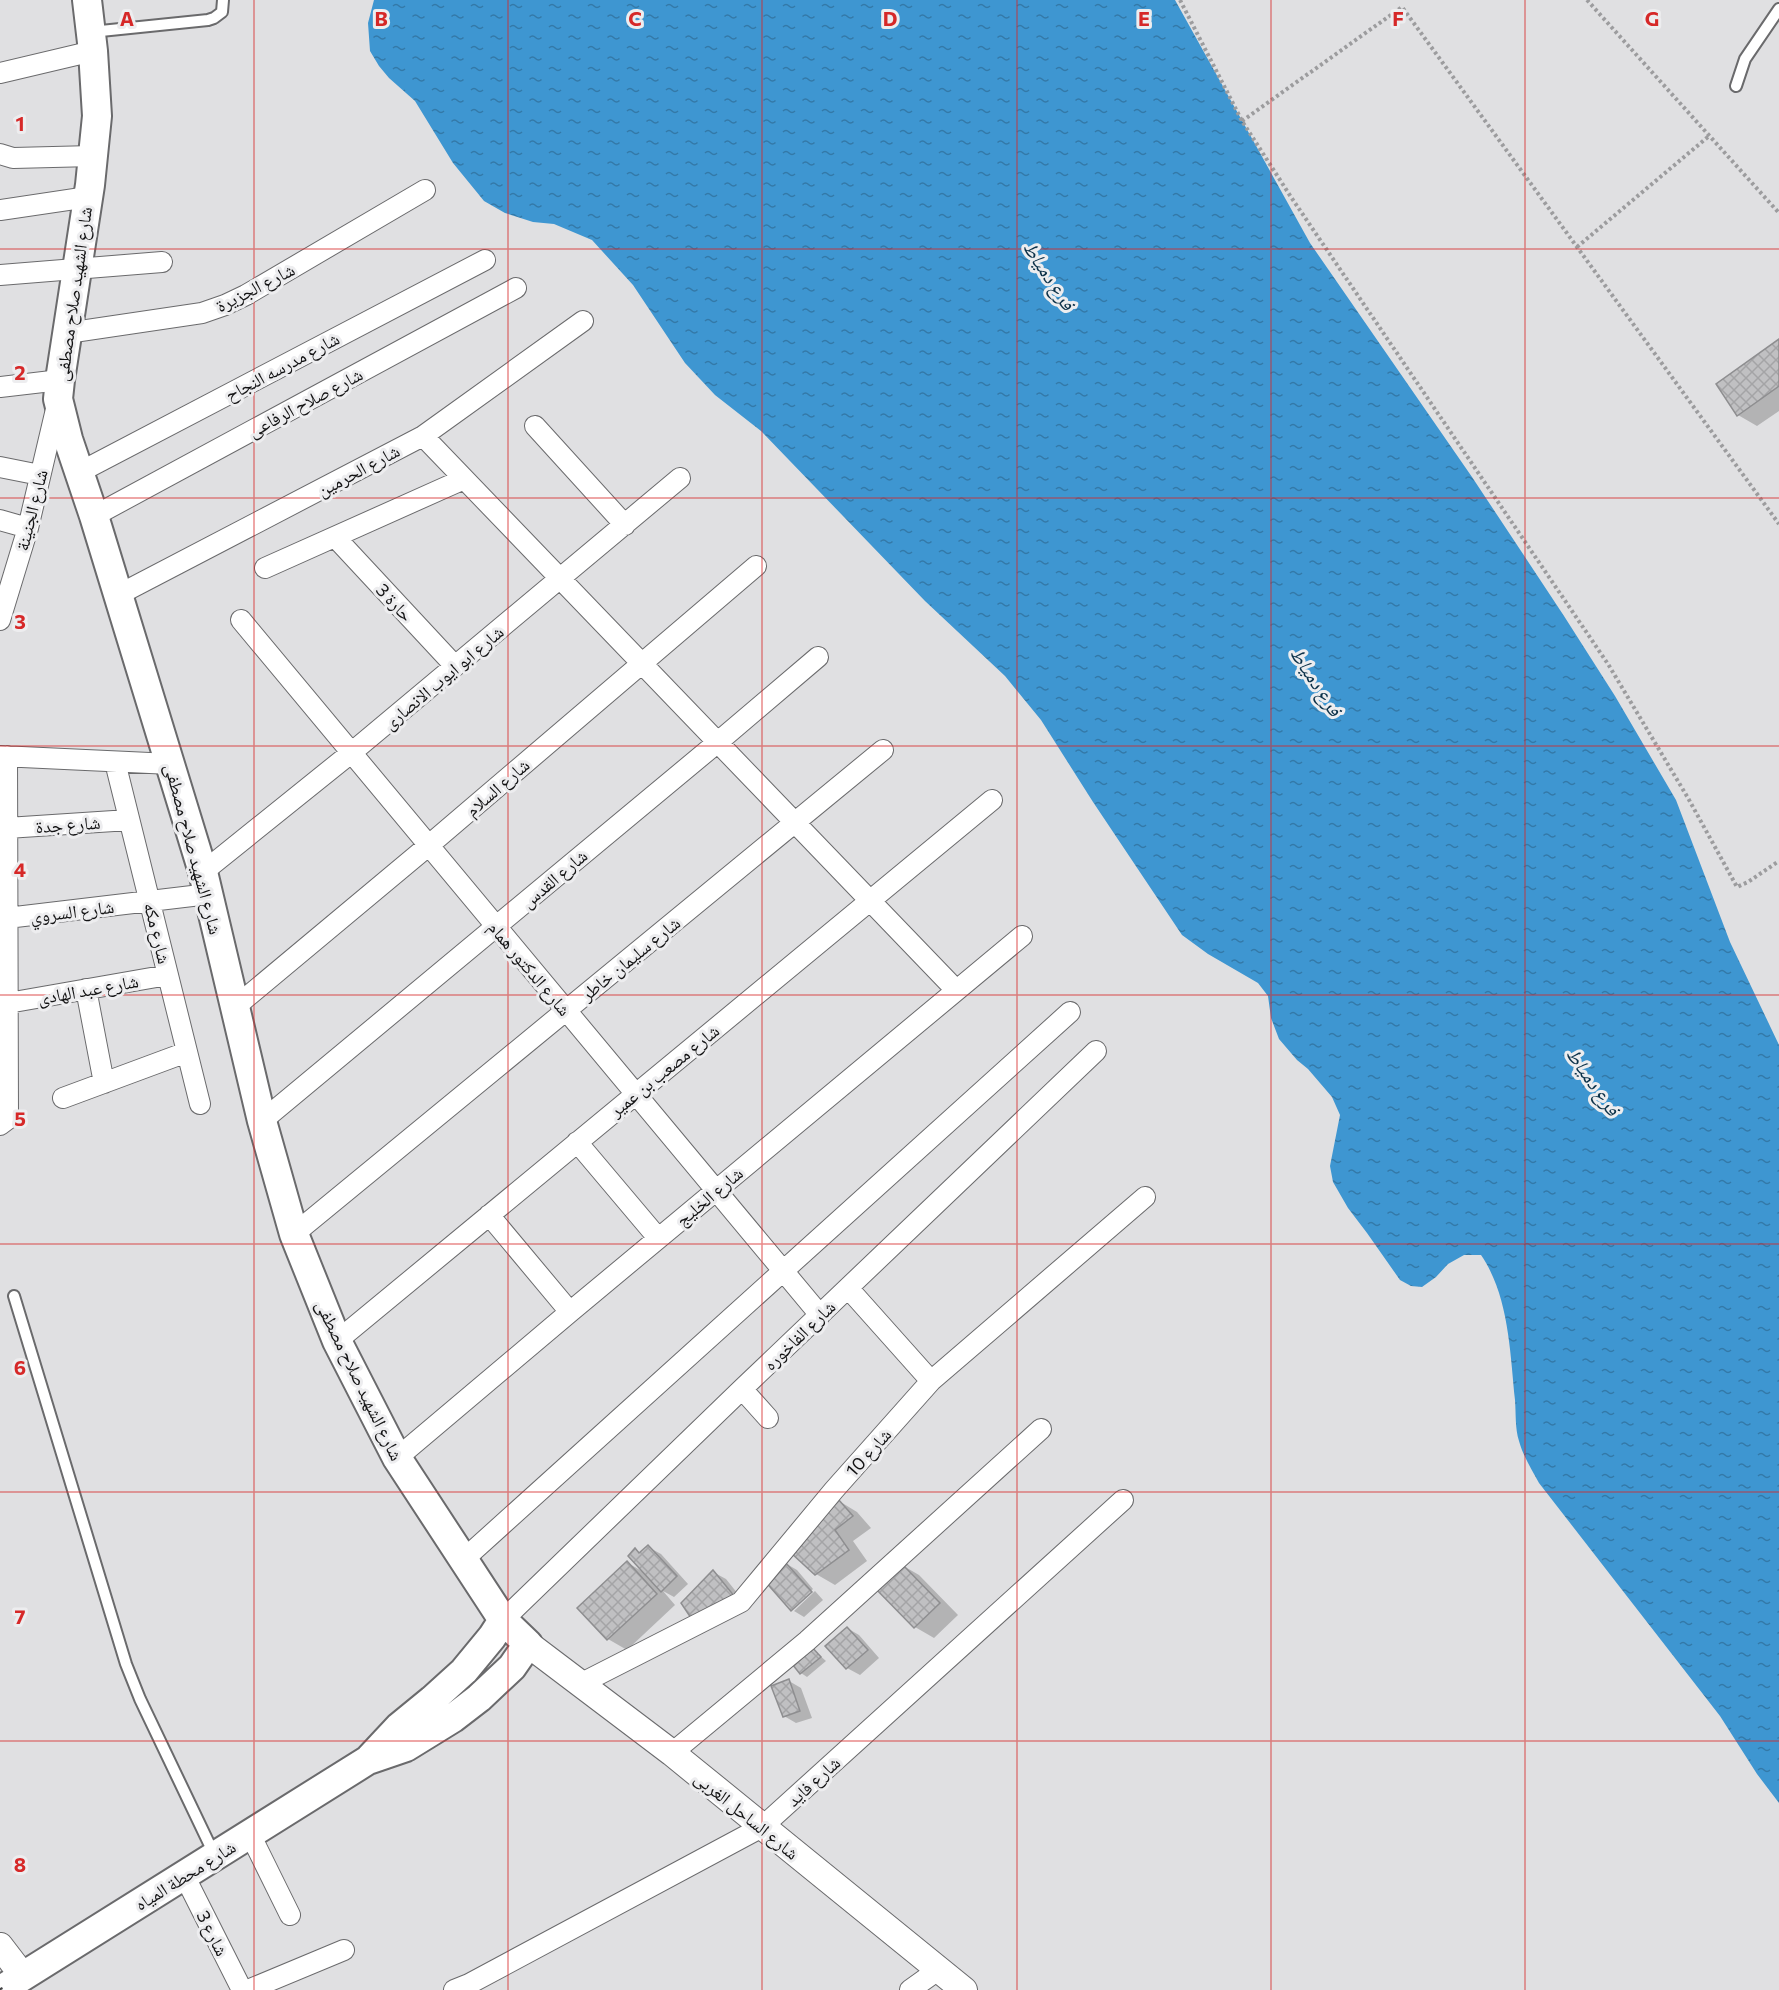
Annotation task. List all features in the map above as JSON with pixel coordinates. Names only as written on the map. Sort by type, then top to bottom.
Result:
[{"type":"main road","name":"شارع الشهيد صلاح مصطفى","points":[[87,0],[97,116],[59,390],[78,473],[94,516],[206,883],[262,1121],[294,1234],[337,1341],[397,1458],[503,1620],[528,1644]]},
{"type":"main road","points":[[368,1760],[399,1726],[464,1671],[482,1651],[503,1620]]},
{"type":"main road","points":[[368,1760],[406,1747],[453,1718],[479,1698],[512,1667],[528,1644]]},
{"type":"main road","name":"شارع محطة المياه","points":[[20,1985],[184,1875],[368,1760]]},
{"type":"street","points":[[0,72],[92,41]]},
{"type":"street","points":[[0,154],[12,158],[93,156]]},
{"type":"street","name":"شارع الجزيرة","points":[[67,333],[202,313],[225,305],[425,190]]},
{"type":"street","points":[[0,210],[87,197]]},
{"type":"street","name":"شارع مدرسه النجاح","points":[[78,473],[486,260]]},
{"type":"street","points":[[0,275],[162,262]]},
{"type":"street","name":"شارع صلاح الرفاعى","points":[[94,516],[516,288]]},
{"type":"street","name":"شارع الحرمين","points":[[118,595],[423,436],[583,321]]},
{"type":"street","points":[[0,387],[59,390]]},
{"type":"street","name":"شارع الجنينة","points":[[1,617],[28,528],[59,390]]},
{"type":"street","points":[[535,426],[625,525]]},
{"type":"street","points":[[423,436],[956,990]]},
{"type":"street","points":[[0,467],[40,475]]},
{"type":"street","name":"شارع ابو ايوب الانصارى","points":[[206,883],[351,753],[680,478]]},
{"type":"street","points":[[265,568],[464,479]]},
{"type":"street","points":[[0,520],[28,528]]},
{"type":"street","name":"حارة 3","points":[[334,537],[455,666]]},
{"type":"street","name":"شارع السلام","points":[[235,1007],[428,846],[756,566]]},
{"type":"street","name":"شارع الدكتور همام","points":[[242,620],[820,1315]]},
{"type":"street","name":"شارع القدس","points":[[262,1121],[818,657]]},
{"type":"street","name":"شارع سليمان خاطر","points":[[294,1234],[883,750]]},
{"type":"street","points":[[4,1122],[8,1003],[7,828],[3,756],[171,764]]},
{"type":"street","name":"شارع مكه","points":[[115,762],[200,1104]]},
{"type":"street","name":"شارع مصعب بن عمير","points":[[337,1341],[992,801]]},
{"type":"street","name":"شارع جدة","points":[[7,828],[129,820]]},
{"type":"street","name":"شارع السروي","points":[[7,918],[150,901],[206,883]]},
{"type":"street","name":"شارع الخليج","points":[[397,1458],[658,1238],[1023,936]]},
{"type":"street","name":"شارع عبد الهادى","points":[[8,1003],[168,975]]},
{"type":"street","points":[[86,989],[104,1083]]},
{"type":"street","points":[[463,1560],[1070,1012]]},
{"type":"street","name":"شارع الفاخوره","points":[[503,1620],[1096,1051]]},
{"type":"street","points":[[63,1098],[187,1052]]},
{"type":"street","points":[[577,1142],[658,1238]]},
{"type":"street","name":"شارع 10","points":[[580,1684],[741,1602],[834,1490],[931,1381],[1145,1197]]},
{"type":"street","points":[[489,1215],[570,1312]]},
{"type":"street","points":[[848,1288],[931,1381]]},
{"type":"street","points":[[742,1389],[768,1418]]},
{"type":"street","points":[[672,1753],[807,1641],[1041,1429]]},
{"type":"street","name":"شارع فايد","points":[[465,1988],[762,1827],[1123,1500]]},
{"type":"street","name":"شارع الساحل الغربى","points":[[528,1644],[672,1753],[964,1990]]},
{"type":"street","points":[[250,1834],[290,1915]]},
{"type":"street","name":"شارع 3","points":[[184,1875],[242,1990]]},
{"type":"street","points":[[0,1946],[20,1985]]},
{"type":"street","points":[[248,1990],[344,1950]]},
{"type":"street","points":[[910,1990],[938,1970]]},
{"type":"lane","points":[[92,41],[208,21],[222,12],[223,0]]},
{"type":"lane","points":[[1736,86],[1745,59],[1779,9]]},
{"type":"lane","points":[[14,1296],[126,1664],[140,1700],[215,1856]]},
{"type":"path","points":[[1180,0],[1242,121],[1291,197],[1608,664],[1688,798],[1737,887],[1779,861]]},
{"type":"path","points":[[1587,0],[1779,213]]},
{"type":"path","points":[[1242,121],[1402,7],[1779,524]]},
{"type":"path","points":[[1577,247],[1709,136]]},
{"type":"water","name":"فرع دمياط","points":[[374,0],[1175,0],[1310,243],[1472,477],[1564,616],[1615,696],[1676,800],[1730,942],[1779,1045],[1779,1803],[1757,1774],[1720,1716],[1539,1483],[1525,1457],[1517,1431],[1507,1325],[1503,1306],[1490,1271],[1481,1255],[1464,1255],[1448,1264],[1422,1287],[1411,1286],[1400,1280],[1348,1208],[1333,1182],[1330,1166],[1340,1115],[1332,1097],[1279,1039],[1271,1018],[1268,996],[1258,983],[1208,954],[1182,935],[1041,720],[1005,676],[925,601],[761,431],[715,395],[685,363],[633,285],[592,240],[554,224],[533,222],[505,213],[484,201],[453,163],[415,101],[389,78],[370,51],[368,23]]},
{"type":"building","points":[[1779,339],[1779,386],[1737,416],[1716,384]]},
{"type":"building","points":[[838,1499],[853,1516],[835,1530],[849,1550],[815,1575],[791,1553]]},
{"type":"building","points":[[648,1545],[677,1576],[661,1592],[628,1556],[635,1548],[639,1553]]},
{"type":"building","points":[[627,1561],[657,1594],[607,1640],[577,1608]]},
{"type":"building","points":[[785,1562],[812,1592],[791,1611],[764,1580]]},
{"type":"building","points":[[900,1562],[940,1603],[914,1628],[874,1587]]},
{"type":"building","points":[[713,1570],[735,1597],[693,1621],[681,1603]]},
{"type":"building","points":[[847,1627],[868,1650],[846,1669],[825,1646]]},
{"type":"building","points":[[809,1644],[821,1657],[800,1674],[789,1660]]},
{"type":"building","points":[[789,1679],[800,1711],[783,1717],[771,1686]]}]
